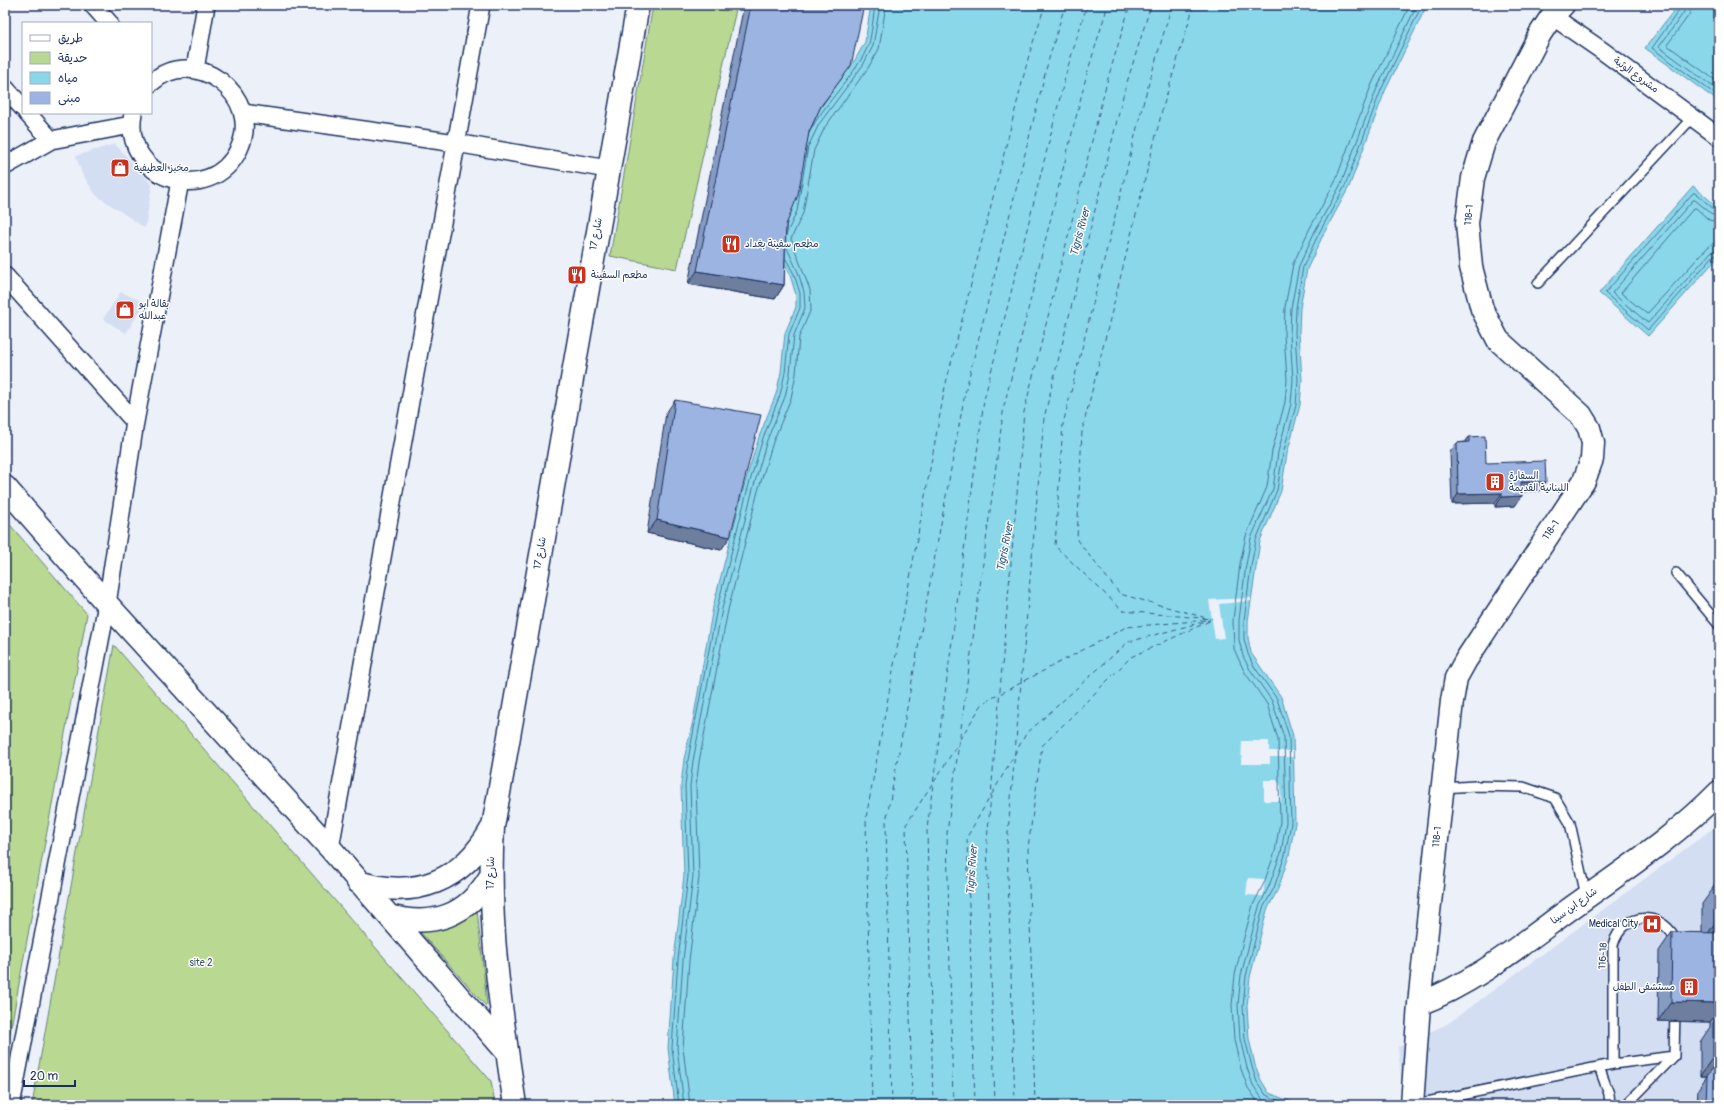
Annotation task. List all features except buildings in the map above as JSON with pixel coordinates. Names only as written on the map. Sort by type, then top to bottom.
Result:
[{"type":"street","points":[[93,5],[108,22]]},
{"type":"street","points":[[195,69],[206,5]]},
{"type":"street","points":[[330,848],[481,5]]},
{"type":"street","name":"شارع 17","points":[[514,1105],[506,1051],[493,932],[490,877],[493,827],[638,5]]},
{"type":"street","name":"مشروع الوثبة","points":[[1558,11],[1604,52],[1719,137]]},
{"type":"street","name":"118-1","points":[[1412,1105],[1418,1004],[1452,701],[1456,678],[1527,564],[1584,481],[1592,459],[1593,444],[1590,433],[1581,415],[1498,340],[1482,309],[1471,267],[1467,223],[1473,178],[1482,150],[1540,34],[1558,11]]},
{"type":"street","points":[[5,166],[51,140],[132,119],[134,145],[145,162],[160,175],[180,181],[198,181],[215,174],[229,163],[239,148],[244,131],[243,113],[234,92],[217,77],[195,69],[176,70],[153,77]]},
{"type":"street","points":[[5,88],[22,107]]},
{"type":"street","points":[[243,113],[456,143],[608,169]]},
{"type":"street","points":[[28,114],[51,140]]},
{"type":"street","points":[[11,1105],[107,604],[135,422],[180,181]]},
{"type":"street","points":[[5,276],[135,422]]},
{"type":"street","points":[[5,487],[107,604],[330,848],[506,1051]]},
{"type":"street","name":"شارع ابن سينا","points":[[1418,1004],[1443,994],[1481,973],[1664,841],[1719,792]]},
{"type":"street","points":[[358,882],[375,887],[393,889],[411,889],[434,883],[460,869],[474,857],[493,827]]},
{"type":"street","points":[[389,916],[418,921],[447,916],[472,900],[483,889],[490,877]]},
{"type":"lane","points":[[1538,283],[1693,117]]},
{"type":"lane","points":[[1676,573],[1719,625]]},
{"type":"lane","points":[[1442,788],[1475,786],[1523,787],[1555,798],[1570,823],[1586,897]]},
{"type":"lane","name":"116-18","points":[[1613,1064],[1613,945],[1616,934],[1625,924],[1638,918],[1650,918],[1662,924],[1672,932],[1677,943],[1677,950]]},
{"type":"lane","points":[[1626,1105],[1674,1056],[1676,1003]]},
{"type":"lane","points":[[1412,1105],[1613,1064],[1674,1056]]},
{"type":"lane","points":[[1599,1067],[1609,1094],[1610,1105]]},
{"type":"shaded area","points":[[115,144],[152,185],[145,228],[96,195],[82,174],[76,156]]},
{"type":"shaded area","points":[[121,292],[145,303],[126,333],[103,319]]},
{"type":"shaded area","name":"Medical City","points":[[1719,824],[1719,1105],[1404,1105],[1398,1047],[1449,1023]]},
{"type":"green space","points":[[653,5],[737,5],[677,269],[610,256]]},
{"type":"green space","points":[[5,519],[87,614],[5,1060]]},
{"type":"green space","name":"site 2","points":[[114,645],[491,1081],[495,1105],[32,1105]]},
{"type":"green space","points":[[477,909],[487,1005],[486,1006],[420,932]]},
{"type":"water","name":"Tigris River","points":[[871,5],[1427,5],[1385,91],[1349,187],[1323,235],[1307,269],[1300,308],[1299,333],[1302,380],[1300,405],[1287,454],[1281,491],[1260,541],[1248,621],[1248,638],[1251,653],[1281,697],[1293,736],[1295,823],[1289,856],[1278,889],[1267,910],[1250,977],[1247,1006],[1249,1039],[1255,1065],[1261,1080],[1269,1093],[1294,1103],[1295,1105],[675,1105],[668,1048],[674,959],[684,876],[681,785],[684,759],[693,721],[713,607],[744,486],[759,437],[776,394],[781,372],[785,333],[796,307],[796,295],[790,275],[777,246],[811,119],[855,60],[865,42]]},
{"type":"water","points":[[1678,5],[1719,5],[1719,102],[1645,48]]},
{"type":"water","points":[[1693,186],[1719,208],[1719,256],[1648,336],[1599,293]]},
{"type":"pier","points":[[1251,598],[1251,601],[1219,604],[1224,638],[1215,639],[1209,600]]},
{"type":"pier","points":[[1242,741],[1269,741],[1269,751],[1293,751],[1293,757],[1270,757],[1270,764],[1241,764]]},
{"type":"pier","points":[[1264,780],[1277,780],[1281,786],[1281,801],[1264,801]]},
{"type":"pier","points":[[1248,878],[1265,879],[1263,896],[1246,895]]},
{"type":"ferry route","points":[[872,1105],[866,818],[945,387],[1029,55],[1045,5]]},
{"type":"ferry route","points":[[892,1105],[886,822],[965,393],[1048,62],[1065,5]]},
{"type":"ferry route","points":[[933,1105],[927,829],[984,400],[1067,70],[1087,5]]},
{"type":"ferry route","points":[[953,1105],[947,833],[1004,406],[1086,77],[1108,5]]},
{"type":"ferry route","points":[[995,1105],[987,841],[1024,412],[1106,85],[1130,5]]},
{"type":"ferry route","points":[[1015,1105],[1007,844],[1044,418],[1124,92],[1151,5]]},
{"type":"ferry route","points":[[1172,5],[1144,100],[1063,424],[1055,546],[1123,611],[1212,619]]},
{"type":"ferry route","points":[[1194,5],[1163,107],[1082,431],[1077,540],[1120,594],[1210,619]]},
{"type":"ferry route","points":[[960,739],[983,703],[1126,627],[1207,620]]},
{"type":"ferry route","points":[[992,794],[1026,734],[1128,642],[1210,620]]},
{"type":"ferry route","points":[[1035,1105],[1028,848],[1042,746],[1131,657],[1212,620]]},
{"type":"ferry route","points":[[934,782],[959,742]]},
{"type":"ferry route","points":[[912,1105],[906,825],[932,784]]},
{"type":"ferry route","points":[[975,1105],[967,837],[990,797]]},
{"type":"place","name":"مخبز العطيفية","points":[[120,168]]},
{"type":"place","name":"مطعم سفينة بغداد","points":[[731,244]]},
{"type":"place","name":"مطعم السفينة","points":[[577,275]]},
{"type":"place","name":"بقالة ابو عبدالله","points":[[125,310]]},
{"type":"place","name":"السفارة اللبنانية القديمة","points":[[1495,482]]},
{"type":"place","name":"Medical City","points":[[1652,924]]},
{"type":"place","name":"مستشفى الطفل","points":[[1689,987]]}]
